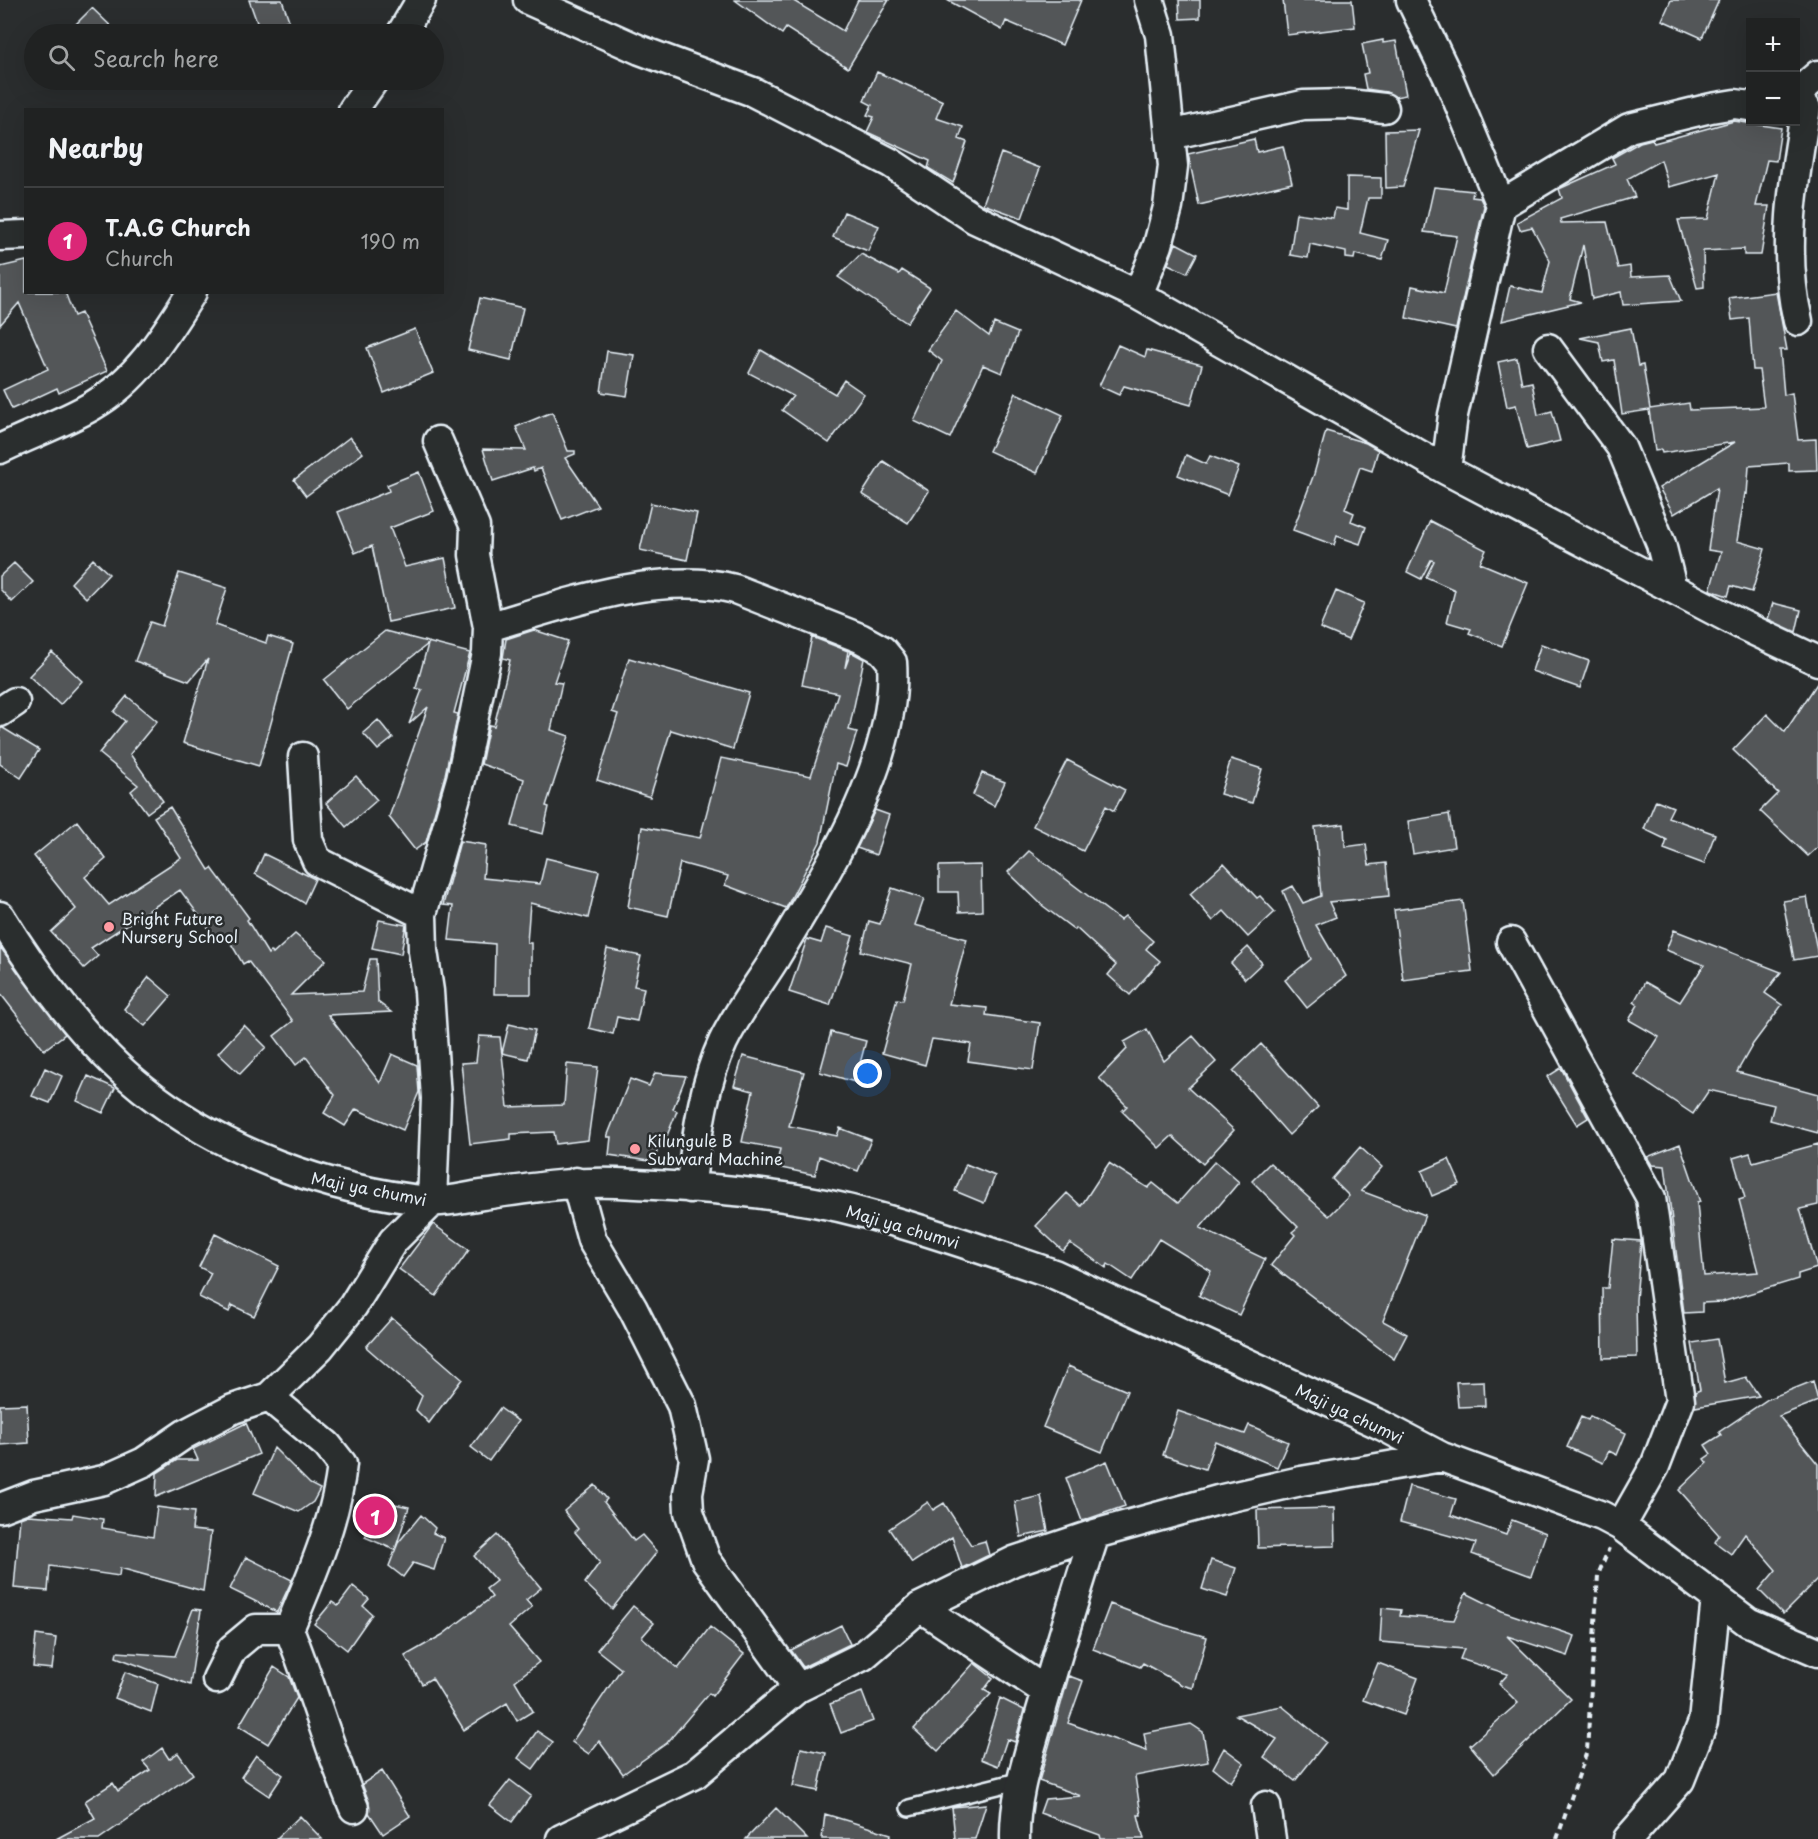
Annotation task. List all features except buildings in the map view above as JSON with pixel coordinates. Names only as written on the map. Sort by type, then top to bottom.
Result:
[{"type":"street","points":[[407,24],[421,0]]},
{"type":"street","points":[[528,0],[565,8],[640,50],[753,92],[891,163],[975,219],[1138,295],[1446,470],[1742,625],[1818,661]]},
{"type":"street","points":[[1138,295],[1158,245],[1168,207],[1173,166],[1160,35],[1149,0]]},
{"type":"street","points":[[1411,0],[1448,77],[1501,205],[1453,415],[1446,470]]},
{"type":"street","points":[[1798,321],[1790,291],[1789,238],[1804,104],[1818,75]]},
{"type":"street","points":[[354,108],[367,90]]},
{"type":"street","points":[[1170,135],[1303,105],[1348,104],[1384,108]]},
{"type":"street","points":[[1501,205],[1629,128],[1711,108],[1735,104],[1746,105]]},
{"type":"street","points":[[0,236],[24,235]]},
{"type":"street","points":[[0,449],[93,405],[121,386],[159,345],[191,294]]},
{"type":"street","points":[[1548,348],[1621,447],[1661,544],[1672,588]]},
{"type":"street","points":[[0,1508],[34,1495],[104,1480],[144,1462],[184,1434],[233,1409],[269,1397],[320,1347],[353,1306],[393,1241],[432,1202],[436,1098],[429,991],[423,951],[422,914],[461,779],[487,653],[488,627],[482,586],[474,555],[475,527],[438,441]]},
{"type":"street","points":[[488,627],[610,593],[672,585],[716,584],[735,589],[860,638],[882,650],[892,662],[889,707],[877,758],[851,824],[820,882],[723,1042],[701,1113],[690,1188]]},
{"type":"street","points":[[303,757],[308,840],[317,861],[422,914]]},
{"type":"street","name":"Maji ya chumvi","points":[[0,916],[8,944],[98,1047],[141,1087],[177,1114],[243,1150],[298,1174],[432,1202],[576,1182],[690,1188],[794,1200],[861,1212],[999,1254],[1053,1274],[1383,1426],[1442,1457],[1602,1516],[1621,1526],[1748,1622],[1818,1652]]},
{"type":"street","points":[[1511,942],[1651,1198],[1680,1401],[1655,1466],[1621,1526]]},
{"type":"street","points":[[576,1182],[592,1240],[633,1309],[682,1407],[694,1459],[688,1493],[689,1512],[706,1560],[798,1688]]},
{"type":"street","points":[[269,1397],[327,1445],[342,1464],[340,1483],[317,1562],[288,1629],[305,1669],[335,1763],[354,1808]]},
{"type":"street","points":[[561,1839],[695,1774],[798,1688],[863,1656],[920,1607],[1014,1561],[1095,1534],[1218,1500],[1301,1481],[1442,1457]]},
{"type":"street","points":[[1015,1839],[1014,1816],[1022,1780],[1095,1534]]},
{"type":"street","points":[[1628,1839],[1680,1780],[1703,1722],[1716,1598]]},
{"type":"street","points":[[920,1607],[1047,1692]]},
{"type":"street","points":[[217,1679],[232,1649],[256,1629],[288,1629]]},
{"type":"street","points":[[1266,1806],[1271,1839]]},
{"type":"lane","points":[[909,1808],[1022,1780]]},
{"type":"path","points":[[1557,1839],[1587,1751],[1598,1575],[1621,1526]]},
{"type":"place","name":"Bright Future Nursery School","points":[[109,927]]},
{"type":"place","name":"Kilungule B Subward Machine","points":[[635,1149]]},
{"type":"place","name":"T.A.G Church","points":[[375,1516]]}]
